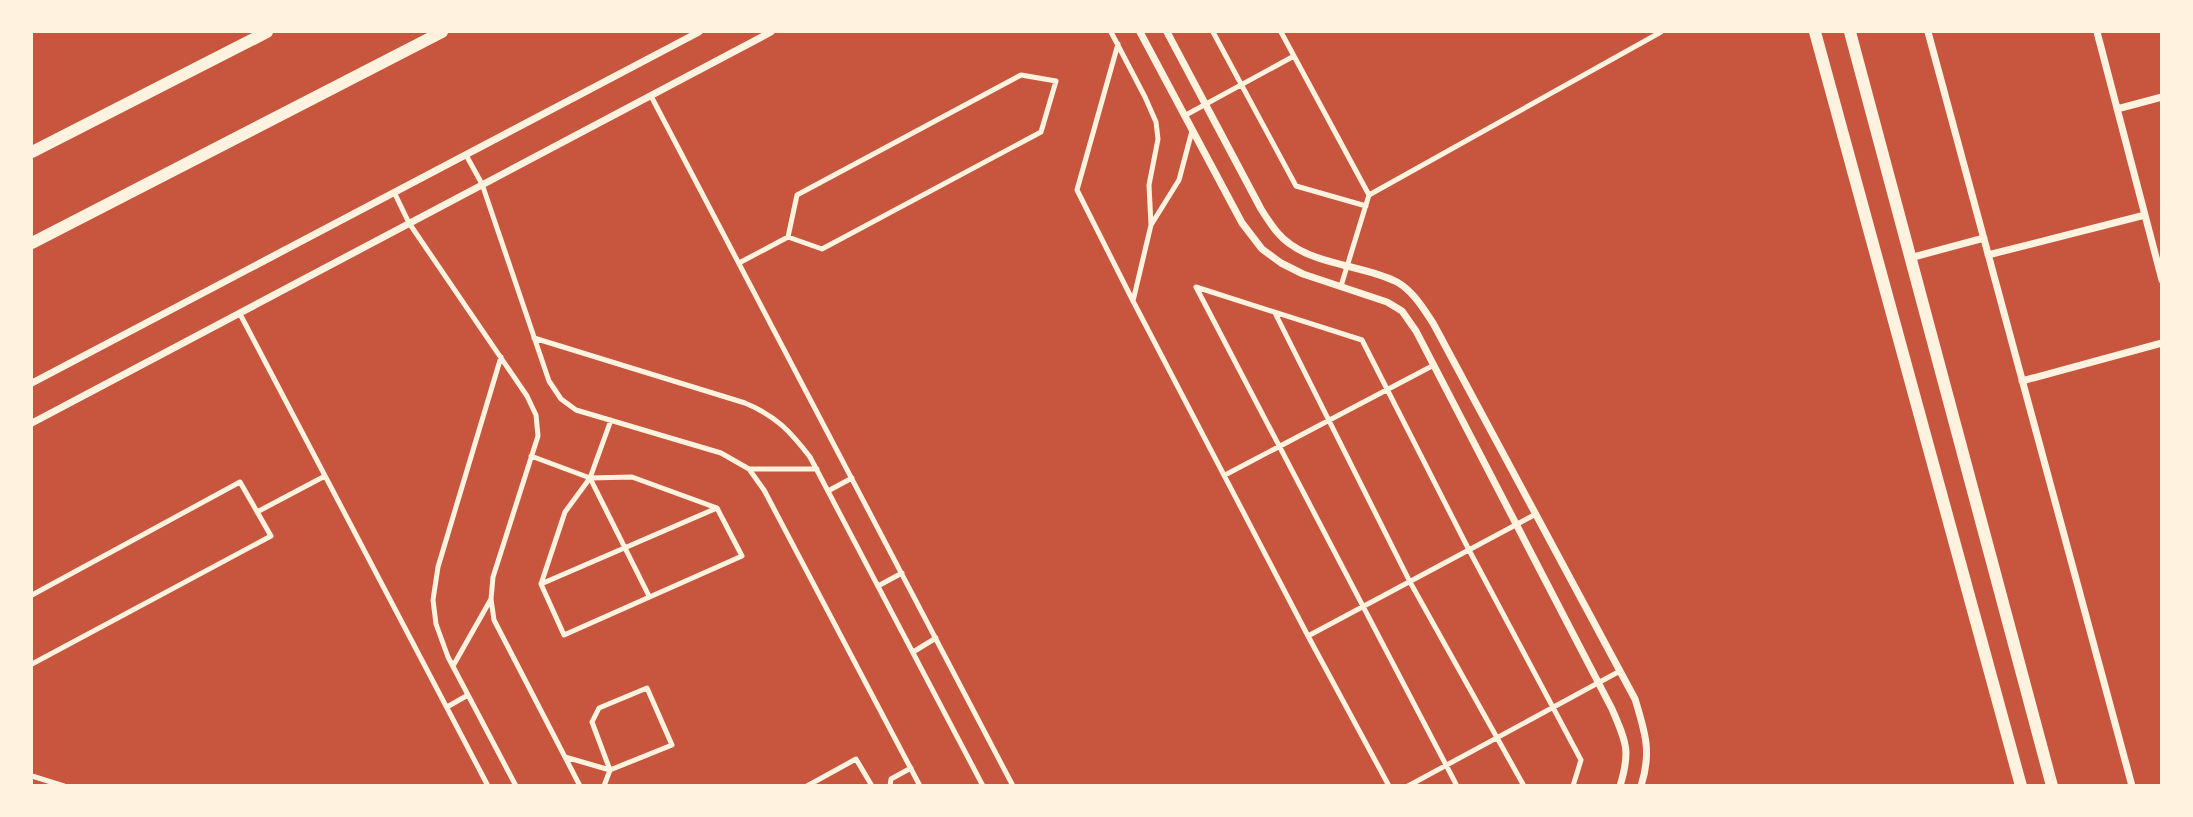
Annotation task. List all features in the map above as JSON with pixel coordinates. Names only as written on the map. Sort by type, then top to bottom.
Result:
[{"type":"street","points":[[32,152],[267,32]]},
{"type":"street","points":[[32,243],[442,32]]},
{"type":"street","points":[[32,383],[699,32]]},
{"type":"street","points":[[32,423],[771,32]]},
{"type":"street","points":[[1140,32],[1242,223],[1262,249],[1303,274],[1387,302],[1402,311],[1416,331],[1599,683],[1625,739],[1628,754],[1620,786]]},
{"type":"street","points":[[1167,32],[1204,105],[1277,233],[1291,245],[1308,253],[1398,283],[1415,297],[1433,323],[1635,699],[1648,753],[1641,786]]},
{"type":"street","points":[[1815,32],[2021,786]]},
{"type":"street","points":[[1850,32],[2052,786]]},
{"type":"street","points":[[1928,32],[2132,786]]},
{"type":"street","points":[[2097,32],[2158,256],[2161,281]]},
{"type":"street","points":[[2117,109],[2161,97]]},
{"type":"street","points":[[1988,255],[2145,215]]},
{"type":"street","points":[[1910,258],[1984,237]]},
{"type":"street","points":[[2022,381],[2161,344]]},
{"type":"lane","points":[[1111,32],[1156,122],[1158,139],[1149,185],[1151,225],[1133,301]]},
{"type":"lane","points":[[1213,32],[1296,186],[1366,206]]},
{"type":"lane","points":[[1281,32],[1369,195],[1341,286]]},
{"type":"lane","points":[[1369,195],[1661,32]]},
{"type":"lane","points":[[1118,44],[1077,190],[1308,636],[1389,786]]},
{"type":"lane","points":[[1184,116],[1294,56]]},
{"type":"lane","points":[[739,263],[788,237],[822,249],[1041,132],[1056,81],[1021,75],[797,195],[788,237]]},
{"type":"lane","points":[[651,96],[1013,786]]},
{"type":"lane","points":[[1151,225],[1179,180],[1192,131]]},
{"type":"lane","points":[[466,155],[482,184],[549,381],[561,400],[576,410],[721,453],[749,469],[764,490],[920,786]]},
{"type":"lane","points":[[394,192],[408,223],[501,357],[527,396],[536,415],[538,436],[493,578],[491,600],[494,620],[580,786]]},
{"type":"lane","points":[[1457,786],[1196,288],[1362,340],[1469,550],[1581,760],[1573,786]]},
{"type":"lane","points":[[1275,313],[1410,582],[1524,786]]},
{"type":"lane","points":[[240,314],[488,786]]},
{"type":"lane","points":[[534,338],[745,403],[768,413],[791,432],[817,469],[983,786]]},
{"type":"lane","points":[[501,357],[436,578],[433,600],[436,624],[453,666],[516,786]]},
{"type":"lane","points":[[1225,475],[1434,365]]},
{"type":"lane","points":[[531,456],[590,478],[632,477],[717,508],[742,556],[564,635],[541,584],[565,512],[590,478],[611,420]]},
{"type":"lane","points":[[749,469],[817,469]]},
{"type":"lane","points":[[257,512],[325,476]]},
{"type":"lane","points":[[590,478],[649,596]]},
{"type":"lane","points":[[828,491],[852,478]]},
{"type":"lane","points":[[32,595],[240,482],[271,536],[32,664]]},
{"type":"lane","points":[[541,584],[717,508]]},
{"type":"lane","points":[[1308,636],[1536,514]]},
{"type":"lane","points":[[878,586],[902,573]]},
{"type":"lane","points":[[453,666],[491,600]]},
{"type":"lane","points":[[913,652],[936,638]]},
{"type":"lane","points":[[1408,786],[1620,671]]},
{"type":"lane","points":[[565,757],[610,770],[672,745],[647,688],[599,708],[592,722],[610,770],[604,786]]},
{"type":"lane","points":[[447,707],[468,695]]},
{"type":"lane","points":[[807,786],[856,759],[872,786]]},
{"type":"lane","points":[[890,786],[891,779],[911,768]]},
{"type":"lane","points":[[32,776],[64,786]]}]
